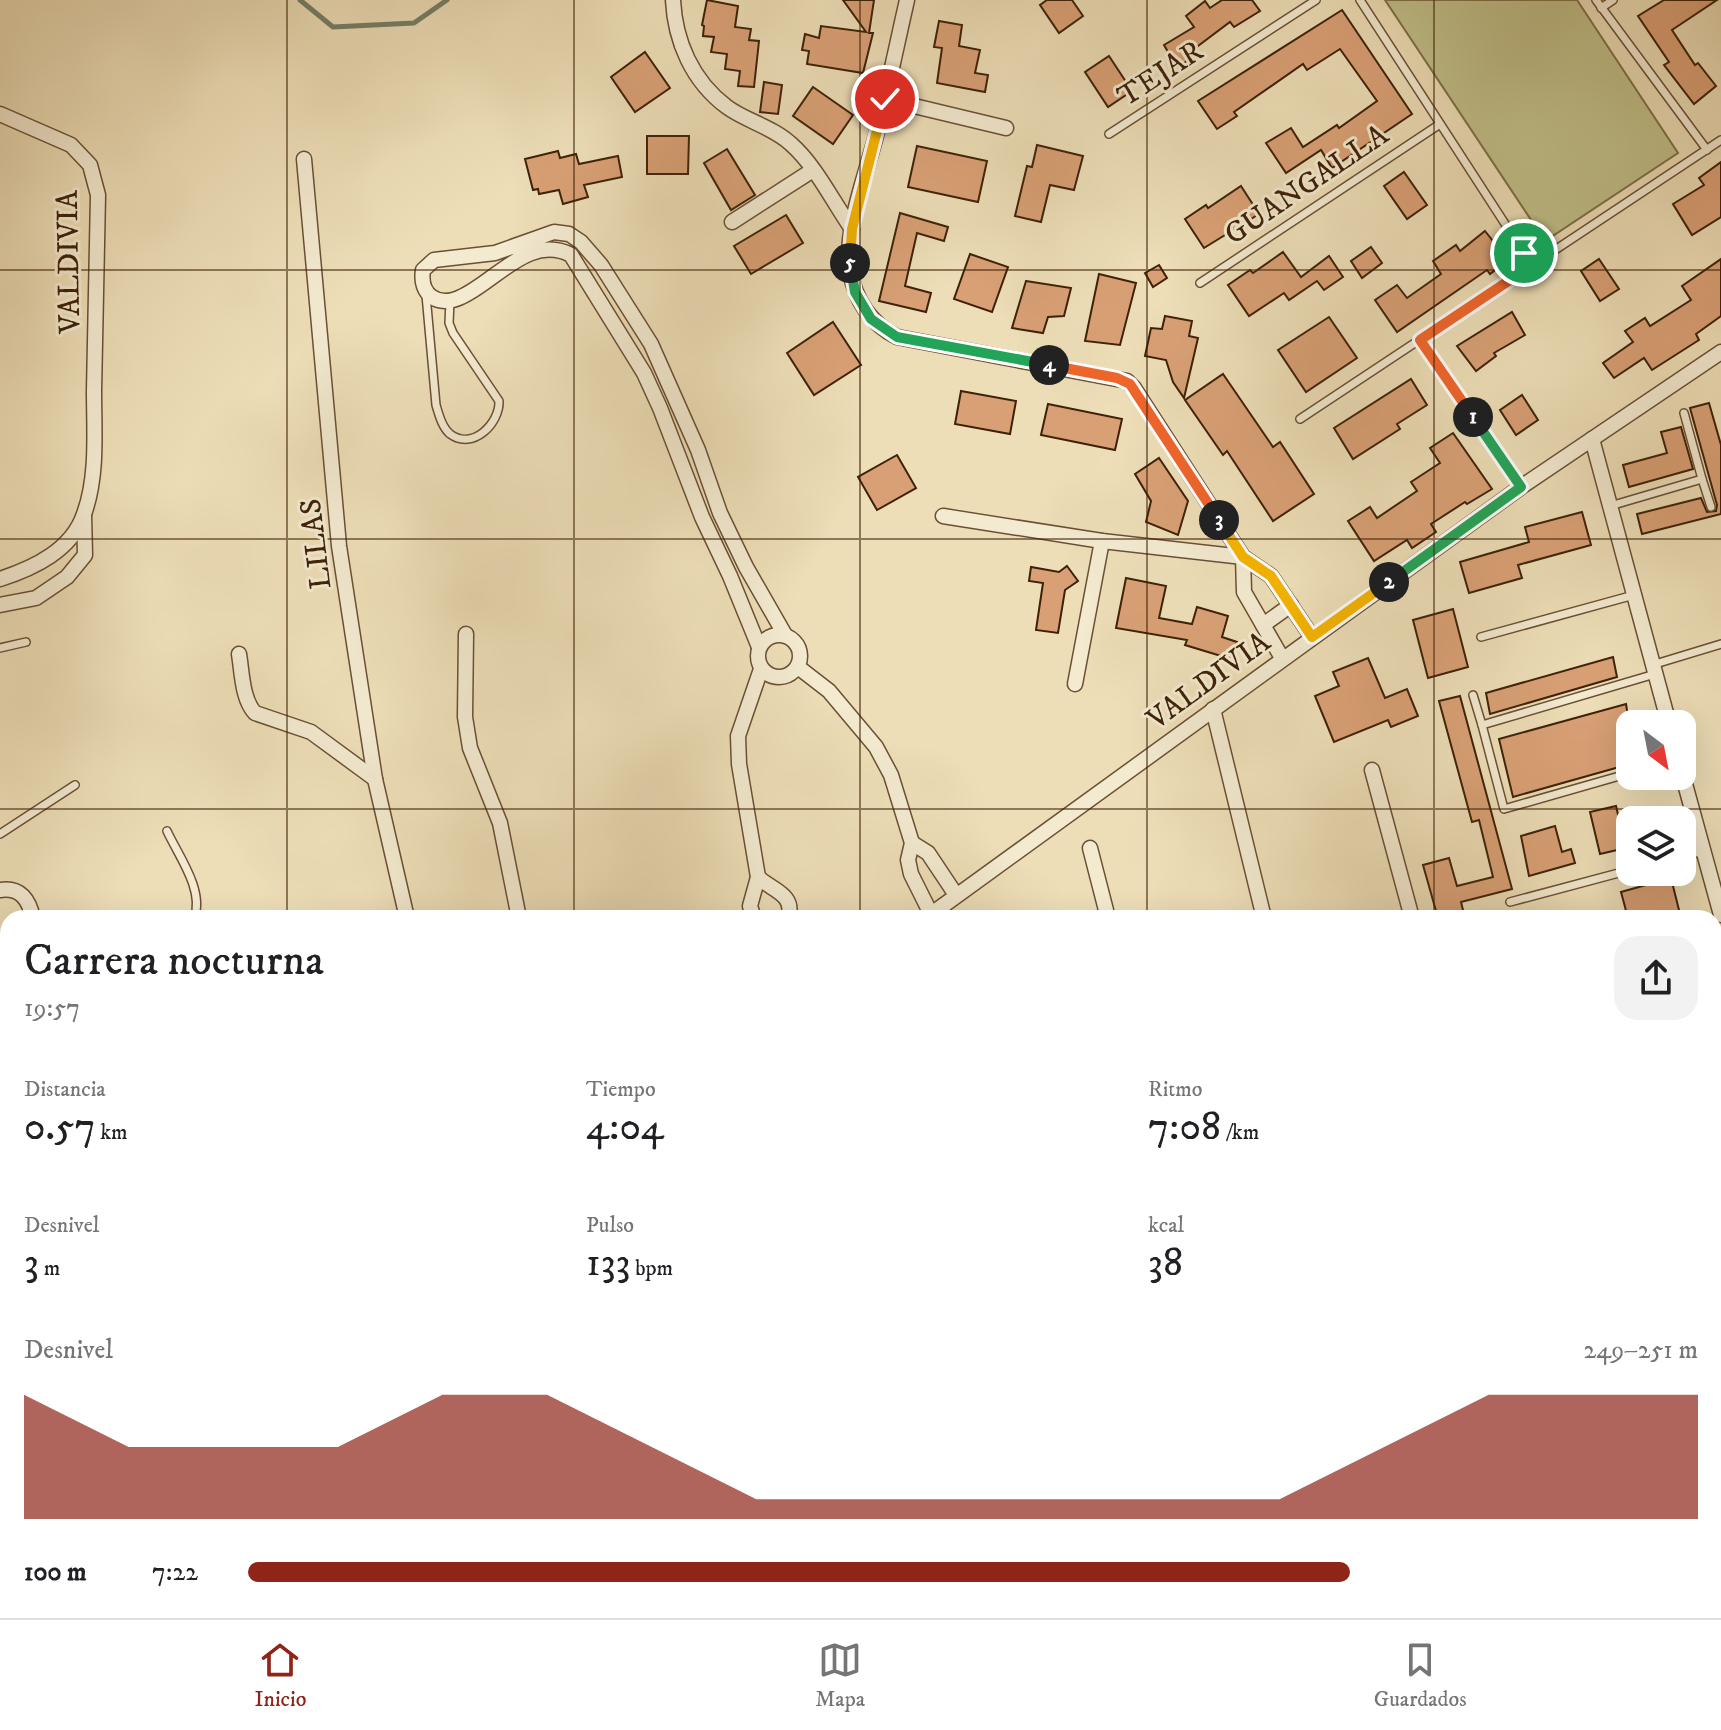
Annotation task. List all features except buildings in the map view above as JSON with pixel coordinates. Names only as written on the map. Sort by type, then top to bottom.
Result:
[{"type":"street","points":[[673,0],[676,35],[686,58],[703,83],[726,107],[791,143],[852,229]]},
{"type":"street","points":[[907,0],[852,229],[850,267],[855,292],[871,319],[897,337],[1117,378],[1130,384],[1243,557],[1271,576],[1312,637]]},
{"type":"street","points":[[885,99],[1006,128]]},
{"type":"street","name":"VALDIVIA","points":[[0,114],[71,145],[90,165],[98,195],[93,464],[84,515]]},
{"type":"street","name":"LILAS","points":[[304,159],[339,546],[375,779],[405,910]]},
{"type":"street","points":[[732,222],[813,170]]},
{"type":"street","points":[[759,647],[644,373],[571,255],[561,249],[533,253],[464,297],[450,301],[436,299],[426,292],[421,283],[423,270],[434,260],[495,253],[554,232],[569,234],[581,242],[601,265],[651,344],[698,450],[720,513],[746,567],[785,635]]},
{"type":"street","name":"VALDIVIA","points":[[937,910],[1521,487],[1721,352]]},
{"type":"street","points":[[1592,439],[1665,710]]},
{"type":"street","points":[[0,579],[50,557],[67,541],[84,515]]},
{"type":"street","points":[[0,605],[36,598],[67,577],[85,555],[84,515]]},
{"type":"street","points":[[943,516],[1102,541],[1243,557]]},
{"type":"street","points":[[1075,684],[1102,541]]},
{"type":"street","points":[[1243,557],[1244,592],[1282,658]]},
{"type":"street","points":[[1263,625],[1291,605]]},
{"type":"street","points":[[466,634],[465,717],[470,748],[500,823],[517,910]]},
{"type":"street","points":[[751,910],[758,877],[739,764],[738,736],[761,669],[757,656],[759,647],[765,639],[774,635],[793,639],[801,658],[798,667],[787,676],[773,677],[761,669]]},
{"type":"street","points":[[239,654],[250,708],[255,713],[311,732],[375,779]]},
{"type":"street","points":[[798,667],[829,691],[876,747],[891,775],[912,843],[908,860],[911,874],[927,910]]},
{"type":"street","points":[[1213,709],[1262,910]]},
{"type":"street","points":[[1372,770],[1410,910]]},
{"type":"street","points":[[1687,790],[1718,890],[1720,910]]},
{"type":"street","points":[[912,843],[928,853],[956,895]]},
{"type":"street","points":[[1090,848],[1106,910]]},
{"type":"street","points":[[758,877],[782,892],[789,910]]},
{"type":"street","points":[[0,890],[20,893],[29,901],[31,910]]},
{"type":"lane","name":"TEJAR","points":[[1109,134],[1316,0]]},
{"type":"lane","points":[[1360,0],[1534,264]]},
{"type":"lane","points":[[1596,0],[1707,150]]},
{"type":"lane","points":[[1601,8],[1613,0]]},
{"type":"lane","name":"GUANGALLA","points":[[1200,283],[1440,124]]},
{"type":"lane","points":[[1300,419],[1721,140]]},
{"type":"lane","points":[[426,292],[436,405],[440,420],[451,435],[465,439],[479,436],[493,424],[499,401],[453,333],[449,323],[450,301]]},
{"type":"lane","points":[[1420,340],[1521,487]]},
{"type":"lane","points":[[1684,413],[1711,507]]},
{"type":"lane","points":[[1610,506],[1702,479]]},
{"type":"lane","points":[[1481,637],[1634,595]]},
{"type":"lane","points":[[0,648],[26,642]]},
{"type":"lane","points":[[1482,725],[1721,644]]},
{"type":"lane","points":[[1473,695],[1504,809],[1616,777]]},
{"type":"lane","points":[[0,834],[75,785]]},
{"type":"lane","points":[[167,831],[193,887],[197,901],[195,910]]},
{"type":"lane","points":[[1696,853],[1704,851]]},
{"type":"lane","points":[[1510,902],[1616,874]]},
{"type":"shaded area","points":[[1385,0],[1577,0],[1678,153],[1545,241]]},
{"type":"waterway","points":[[300,0],[333,27],[414,23],[447,0]]},
{"type":"route","points":[[885,99],[852,229],[850,267],[855,292],[871,319],[897,337],[1127,381],[1243,557],[1271,576],[1312,637],[1521,487],[1420,340],[1534,264],[1524,253]]}]
